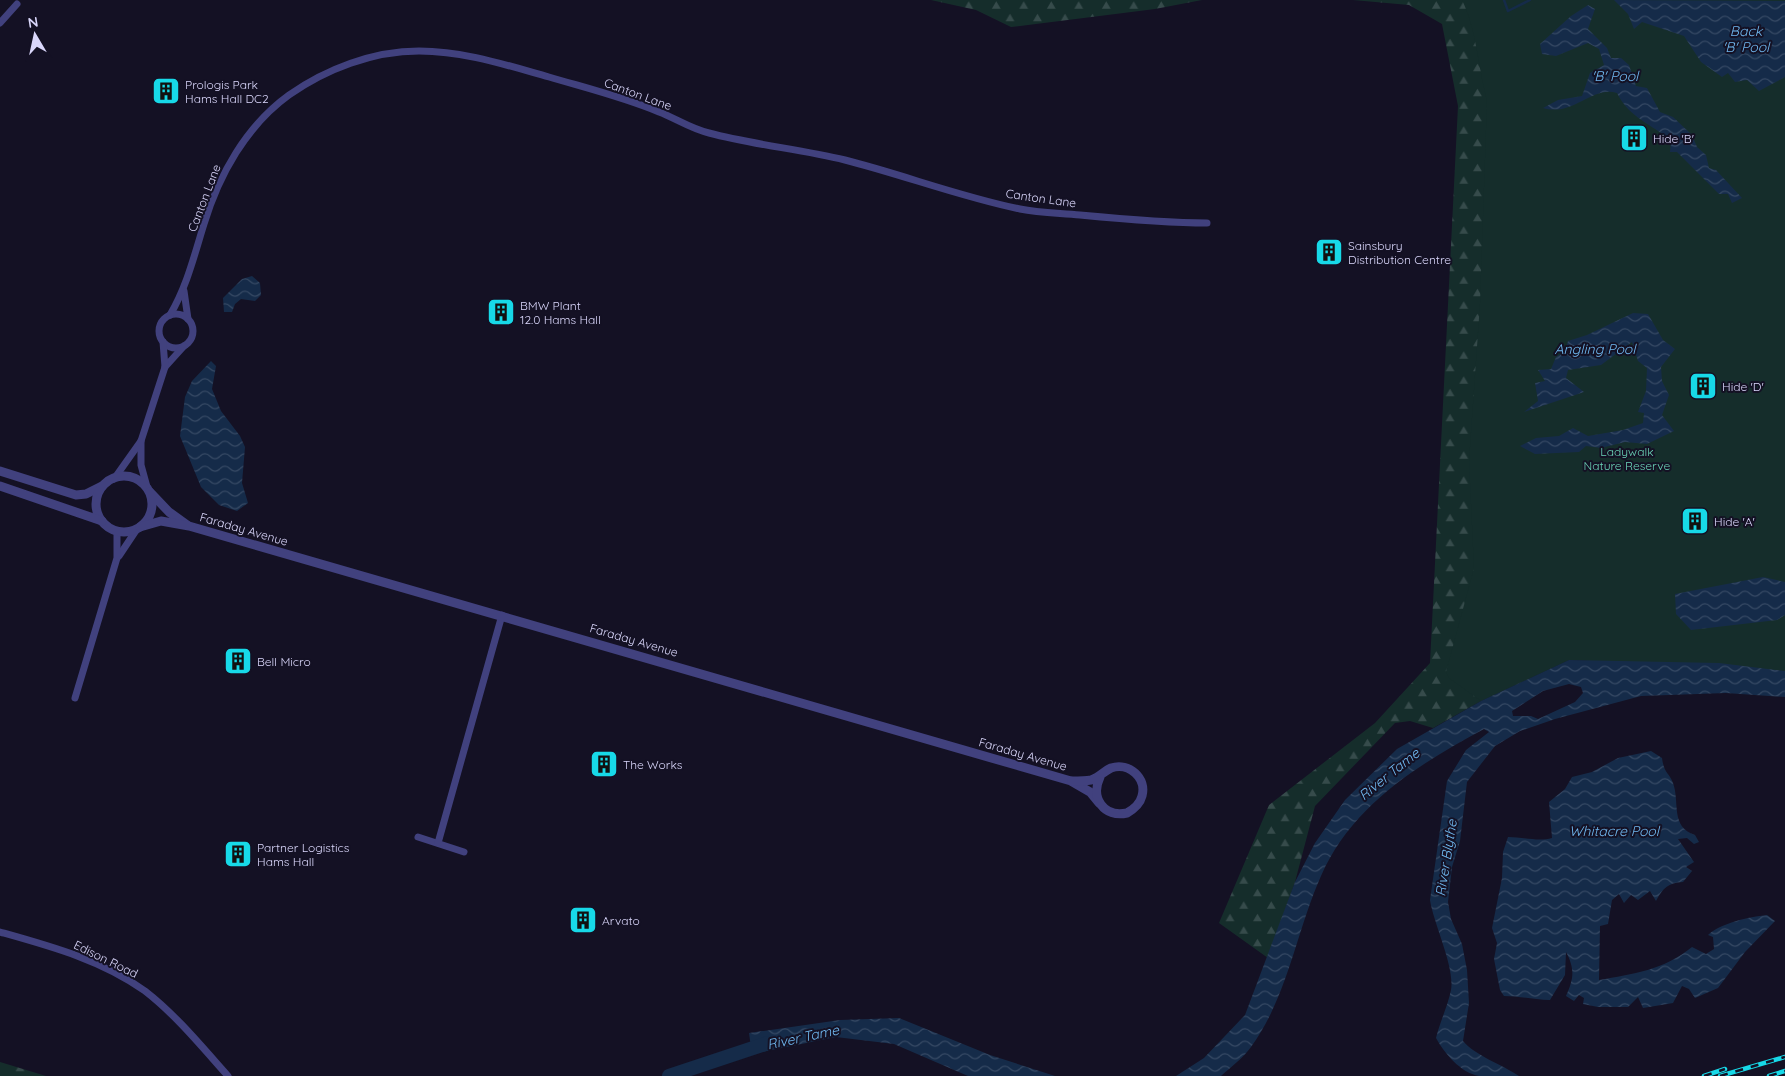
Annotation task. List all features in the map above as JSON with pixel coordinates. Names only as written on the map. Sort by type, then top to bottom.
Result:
[{"type":"street","points":[[0,24],[16,4]]},
{"type":"street","name":"Canton Lane","points":[[170,315],[184,291],[216,191],[242,143],[259,122],[288,96],[341,66],[366,58],[418,51],[485,59],[603,93],[657,111],[705,133],[807,151],[1023,210],[1171,223],[1207,223]]},
{"type":"street","name":"Canton Lane","points":[[184,291],[188,318]]},
{"type":"street","points":[[165,367],[190,342],[193,334],[188,318],[182,315],[170,315],[162,321],[159,328],[159,337],[173,348],[184,346]]},
{"type":"street","points":[[117,558],[139,528],[149,518],[152,504],[141,465],[141,441],[165,367],[163,342]]},
{"type":"street","points":[[102,521],[96,505],[99,492],[141,441]]},
{"type":"street","points":[[0,472],[76,495],[86,494],[110,481],[133,478],[148,489]]},
{"type":"street","points":[[0,486],[102,521],[117,532],[139,528]]},
{"type":"street","name":"Faraday Avenue","points":[[148,489],[169,512],[189,526]]},
{"type":"street","name":"Faraday Avenue","points":[[139,528],[161,521],[189,526],[502,615],[1071,781],[1090,792],[1099,803]]},
{"type":"street","points":[[75,698],[117,558],[117,532]]},
{"type":"street","points":[[438,843],[502,615]]},
{"type":"street","points":[[1125,767],[1139,777],[1143,789],[1140,802],[1127,813],[1109,812],[1099,803],[1096,790],[1100,777],[1110,768],[1125,767]]},
{"type":"street","name":"Faraday Avenue","points":[[1071,781],[1088,781],[1100,777]]},
{"type":"street","points":[[418,837],[464,852]]},
{"type":"street","name":"Edison Road","points":[[0,932],[64,950],[128,980],[146,992],[188,1031],[227,1076]]},
{"type":"green space","points":[[931,0],[1202,0],[1155,9],[1011,27],[976,10]]},
{"type":"green space","points":[[1353,0],[1469,0],[1497,39],[1569,660],[1481,701],[1433,728],[1410,721],[1395,723],[1315,806],[1295,882],[1268,958],[1219,923],[1269,805],[1375,723],[1430,663],[1458,106],[1442,24],[1409,5]]},
{"type":"green space","name":"Ladywalk Nature Reserve","points":[[1462,0],[1785,0],[1785,671],[1569,660],[1481,701],[1449,678],[1446,672],[1474,568],[1469,461],[1480,304],[1487,100],[1471,24]]},
{"type":"green space","points":[[0,1062],[46,1076],[0,1076]]},
{"type":"water","name":"Back 'B' Pool","points":[[1614,0],[1785,1],[1785,77],[1759,91],[1747,80],[1735,82],[1728,73],[1722,77],[1701,62],[1684,36],[1642,22],[1634,29],[1628,14]]},
{"type":"water","name":"'B' Pool","points":[[1588,5],[1595,9],[1588,29],[1607,48],[1611,58],[1621,58],[1629,65],[1636,86],[1647,88],[1660,112],[1673,117],[1692,135],[1697,147],[1706,155],[1709,168],[1716,170],[1742,198],[1732,203],[1728,194],[1719,194],[1677,152],[1670,152],[1671,141],[1628,109],[1617,93],[1599,93],[1564,108],[1554,110],[1543,108],[1558,100],[1582,96],[1590,73],[1604,65],[1599,49],[1588,43],[1556,56],[1542,54],[1540,44],[1571,16]]},
{"type":"water","points":[[252,276],[260,283],[261,295],[255,301],[241,299],[235,304],[232,312],[224,312],[223,298],[242,279]]},
{"type":"water","name":"Angling Pool","points":[[1633,313],[1648,314],[1663,340],[1675,349],[1661,367],[1662,381],[1669,395],[1662,415],[1674,431],[1647,444],[1625,442],[1601,448],[1586,446],[1579,452],[1535,454],[1520,446],[1536,438],[1559,436],[1573,428],[1588,436],[1623,430],[1643,423],[1644,413],[1638,412],[1646,391],[1647,368],[1638,361],[1632,342],[1601,365],[1568,370],[1566,378],[1584,392],[1524,412],[1538,401],[1535,383],[1545,381],[1538,370],[1551,369],[1556,357],[1565,351],[1568,341],[1587,335]]},
{"type":"water","points":[[211,361],[216,366],[212,389],[221,411],[240,436],[245,447],[242,483],[248,503],[237,511],[219,505],[201,487],[180,436],[185,397],[192,381]]},
{"type":"water","points":[[1763,577],[1785,582],[1785,615],[1777,620],[1691,630],[1676,614],[1675,594]]},
{"type":"water","name":"River Blythe","points":[[1569,660],[1719,663],[1785,671],[1785,697],[1726,693],[1641,696],[1555,719],[1520,731],[1495,746],[1467,782],[1460,841],[1452,867],[1448,902],[1451,919],[1462,944],[1467,970],[1469,1003],[1463,1041],[1474,1051],[1519,1076],[1479,1076],[1472,1074],[1454,1062],[1436,1038],[1451,990],[1450,970],[1430,900],[1447,781],[1466,750],[1489,732],[1484,729],[1412,772],[1390,789],[1350,828],[1334,851],[1321,876],[1274,1007],[1264,1027],[1248,1051],[1221,1076],[1176,1076],[1204,1058],[1245,1015],[1295,882],[1315,843],[1345,800],[1397,749],[1481,701]],"holes":[[[1569,684],[1581,687],[1583,693],[1575,702],[1538,719],[1531,716],[1513,716],[1512,711],[1543,691]]]},
{"type":"water","name":"Whitacre Pool","points":[[1651,751],[1662,758],[1665,770],[1673,783],[1677,813],[1682,826],[1695,835],[1699,842],[1694,844],[1687,838],[1678,839],[1694,862],[1686,867],[1692,871],[1683,882],[1666,887],[1656,901],[1650,891],[1638,900],[1631,895],[1624,903],[1619,894],[1612,900],[1608,924],[1600,926],[1599,980],[1648,970],[1670,961],[1692,947],[1706,954],[1714,949],[1713,937],[1708,935],[1728,924],[1767,915],[1775,921],[1745,952],[1718,988],[1695,998],[1689,989],[1682,986],[1673,1003],[1643,1008],[1638,997],[1628,1007],[1598,1007],[1583,1004],[1584,998],[1579,995],[1574,1001],[1566,996],[1571,984],[1572,969],[1566,952],[1565,975],[1550,1000],[1504,996],[1500,990],[1494,959],[1497,943],[1492,928],[1502,878],[1503,852],[1508,837],[1552,838],[1549,802],[1565,789],[1572,777],[1592,772],[1618,758]]},
{"type":"water","points":[[899,1018],[990,1055],[1055,1076],[968,1076],[894,1044],[836,1037],[752,1054],[749,1033],[840,1020]]},
{"type":"waterway","points":[[1504,0],[1508,11],[1530,0]]},
{"type":"waterway","name":"River Tame","points":[[669,1076],[768,1043]]},
{"type":"railway","points":[[1720,1076],[1785,1057]]},
{"type":"railway","points":[[1704,1076],[1725,1069]]},
{"type":"railway","points":[[1769,1076],[1785,1071]]},
{"type":"place","name":"Prologis Park Hams Hall DC2","points":[[166,91]]},
{"type":"place","name":"Hide 'B'","points":[[1634,138]]},
{"type":"place","name":"Sainsbury Distribution Centre","points":[[1329,252]]},
{"type":"place","name":"BMW Plant 12.0 Hams Hall","points":[[501,312]]},
{"type":"place","name":"Hide 'D'","points":[[1703,386]]},
{"type":"place","name":"Hide 'A'","points":[[1695,521]]},
{"type":"place","name":"Bell Micro","points":[[238,661]]},
{"type":"place","name":"The Works","points":[[604,764]]},
{"type":"place","name":"Partner Logistics Hams Hall","points":[[238,854]]},
{"type":"place","name":"Arvato","points":[[583,920]]}]
